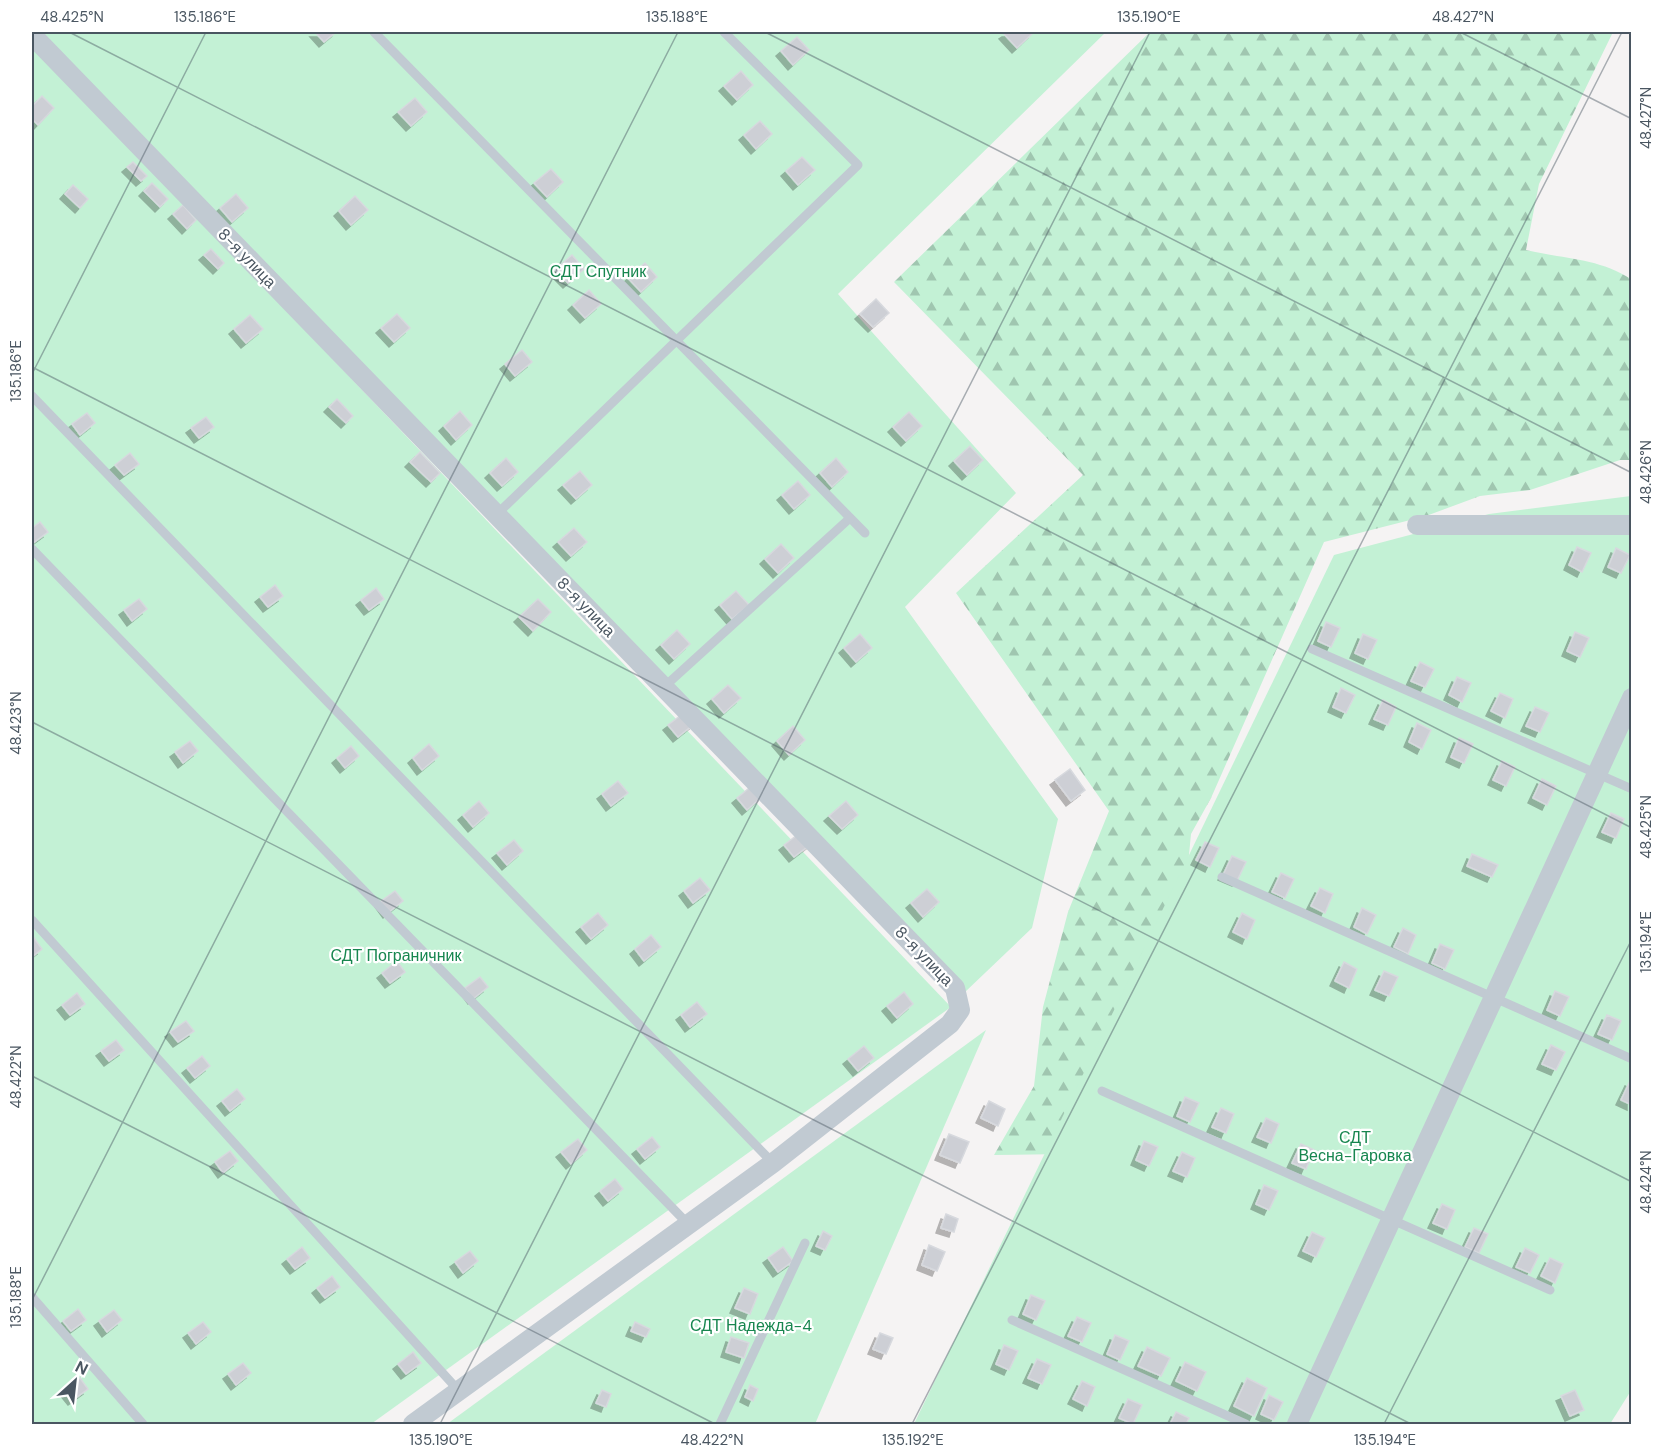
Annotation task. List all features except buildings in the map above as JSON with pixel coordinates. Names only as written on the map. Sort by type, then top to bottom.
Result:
[{"type":"street","name":"8-я улица","points":[[32,35],[955,988],[960,1010],[950,1024],[773,1163],[413,1425]]},
{"type":"street","points":[[1417,525],[1632,525]]},
{"type":"street","points":[[1297,1425],[1632,698]]},
{"type":"lane","points":[[374,32],[865,533]]},
{"type":"lane","points":[[496,515],[858,165],[724,32]]},
{"type":"lane","points":[[32,396],[773,1163]]},
{"type":"lane","points":[[664,687],[850,518]]},
{"type":"lane","points":[[32,549],[688,1224]]},
{"type":"lane","points":[[1312,649],[1632,789]]},
{"type":"lane","points":[[1222,877],[1632,1059]]},
{"type":"lane","points":[[32,920],[459,1391]]},
{"type":"lane","points":[[1102,1091],[1550,1290]]},
{"type":"lane","points":[[720,1425],[805,1243]]},
{"type":"lane","points":[[32,1297],[143,1425]]},
{"type":"lane","points":[[1012,1320],[1246,1425]]},
{"type":"green space","name":"СДТ Спутник","points":[[35,32],[1106,32],[838,294],[1016,493],[905,607],[1058,819],[1032,928],[964,993]]},
{"type":"green space","points":[[1150,32],[1613,32],[1539,184],[1526,250],[1593,263],[1631,279],[1631,460],[1620,460],[1530,490],[1480,496],[1426,516],[1324,542],[1211,798],[1191,834],[1188,865],[1065,1154],[994,1155],[1034,1086],[1043,1007],[1068,912],[1109,811],[956,593],[1083,475],[894,282]]},
{"type":"green space","name":"СДТ Пограничник","points":[[32,44],[951,1007],[371,1424],[32,1424]]},
{"type":"green space","name":"СДТ Весна-Гаровка","points":[[1631,496],[1632,1389],[1610,1424],[914,1424],[1334,555],[1489,514]]},
{"type":"green space","name":"СДТ Надежда-4","points":[[986,1030],[815,1424],[447,1424]]}]
